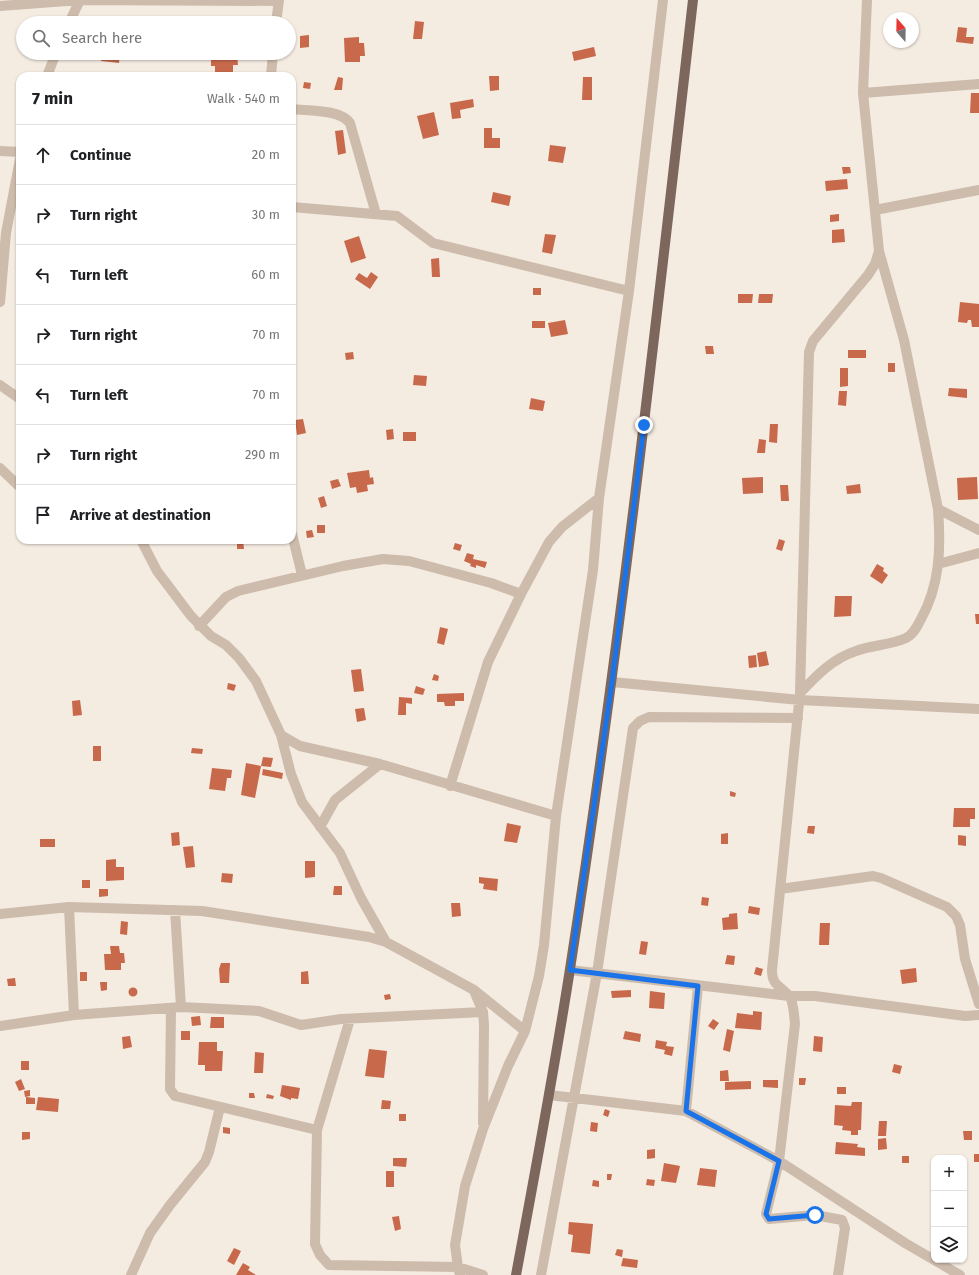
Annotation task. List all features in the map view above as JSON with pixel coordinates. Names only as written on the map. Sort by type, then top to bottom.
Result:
[{"type":"main road","points":[[516,1275],[570,970],[612,682],[647,402],[693,0]]},
{"type":"street","points":[[72,16],[80,0]]},
{"type":"street","points":[[0,6],[80,0],[279,1],[277,16]]},
{"type":"street","points":[[459,1271],[455,1245],[465,1186],[483,1129],[508,1066],[525,1031],[539,976],[544,945],[556,816],[593,570],[599,498],[629,291],[663,0]]},
{"type":"street","points":[[800,696],[824,668],[837,659],[856,651],[898,641],[914,632],[930,602],[936,584],[938,564],[938,509],[904,340],[879,251],[863,93],[867,0]]},
{"type":"street","points":[[49,72],[53,60]]},
{"type":"street","points":[[271,72],[272,60]]},
{"type":"street","points":[[863,93],[979,84]]},
{"type":"street","points":[[296,109],[337,114],[347,119],[350,123],[376,214]]},
{"type":"street","points":[[0,151],[16,152]]},
{"type":"street","points":[[875,210],[979,190]]},
{"type":"street","points":[[0,302],[6,233],[16,197]]},
{"type":"street","points":[[296,207],[397,216],[434,243],[629,291]]},
{"type":"street","points":[[838,1275],[845,1228],[842,1220],[815,1215],[769,1219],[766,1214],[779,1161],[795,1024],[789,996],[778,987],[772,976],[800,696],[809,352],[813,341],[868,275],[875,264],[879,251]]},
{"type":"street","points":[[0,385],[16,396]]},
{"type":"street","points":[[0,468],[16,483]]},
{"type":"street","points":[[450,786],[488,662],[521,594],[550,542],[558,532],[576,514],[599,498]]},
{"type":"street","points":[[938,509],[979,530]]},
{"type":"street","points":[[142,544],[157,571],[199,626],[211,636],[226,645],[256,681],[281,735],[295,788],[302,802],[340,853],[361,898],[386,942]]},
{"type":"street","points":[[294,544],[302,575]]},
{"type":"street","points":[[938,564],[979,552]]},
{"type":"street","points":[[199,626],[226,597],[238,591],[302,575],[383,559],[409,562],[491,583],[521,594]]},
{"type":"street","points":[[612,682],[979,709]]},
{"type":"street","points":[[541,1275],[572,1098],[597,973],[633,728],[640,721],[649,717],[798,718]]},
{"type":"street","points":[[281,735],[300,746],[380,764],[450,786],[556,816]]},
{"type":"street","points":[[320,827],[335,800],[380,764]]},
{"type":"street","points":[[780,889],[873,876],[881,878],[947,907],[956,916],[960,924],[965,959],[979,1004]]},
{"type":"street","points":[[0,914],[69,907],[202,911],[344,932],[386,942],[474,990],[525,1031]]},
{"type":"street","points":[[69,907],[74,1015]]},
{"type":"street","points":[[175,910],[176,1007],[171,1092],[175,1096],[317,1130]]},
{"type":"street","points":[[570,970],[789,996],[815,996],[965,1016],[979,1015]]},
{"type":"street","points":[[686,1111],[698,986]]},
{"type":"street","points":[[474,990],[483,1012],[484,1025],[483,1129]]},
{"type":"street","points":[[0,1026],[74,1015],[176,1007],[259,1011],[301,1024],[341,1018],[350,1019],[483,1012]]},
{"type":"street","points":[[350,1019],[317,1130],[315,1244],[320,1255],[329,1270],[459,1271],[483,1275]]},
{"type":"street","points":[[549,1095],[686,1111],[779,1161],[905,1243],[960,1275]]},
{"type":"street","points":[[131,1275],[150,1233],[174,1200],[205,1162],[209,1152],[220,1107]]},
{"type":"building","points":[[415,21],[424,22],[422,39],[413,39]]},
{"type":"building","points":[[958,27],[967,28],[966,37],[974,37],[973,44],[956,42]]},
{"type":"building","points":[[309,35],[309,47],[300,48],[300,36]]},
{"type":"building","points":[[359,37],[359,43],[364,43],[365,56],[360,56],[360,62],[345,62],[344,38]]},
{"type":"building","points":[[594,47],[596,56],[574,61],[572,52]]},
{"type":"building","points":[[101,60],[119,60],[119,63]]},
{"type":"building","points":[[211,60],[238,60],[238,65],[233,65],[233,72],[215,72],[215,66],[211,66]]},
{"type":"building","points":[[489,76],[499,76],[499,90],[490,91]]},
{"type":"building","points":[[338,77],[343,78],[342,90],[334,90]]},
{"type":"building","points":[[583,77],[592,77],[592,100],[582,100]]},
{"type":"building","points":[[304,82],[311,83],[310,89],[303,88]]},
{"type":"building","points":[[971,93],[979,93],[979,113],[970,113]]},
{"type":"building","points":[[473,99],[474,107],[460,110],[461,118],[452,119],[450,103]]},
{"type":"building","points":[[434,112],[439,135],[423,139],[417,116]]},
{"type":"building","points":[[484,128],[492,128],[492,138],[500,138],[500,148],[484,148]]},
{"type":"building","points":[[343,130],[346,153],[338,155],[335,131]]},
{"type":"building","points":[[550,145],[566,147],[563,163],[548,161]]},
{"type":"building","points":[[842,167],[850,167],[851,173],[843,174]]},
{"type":"building","points":[[847,179],[848,189],[826,191],[825,181]]},
{"type":"building","points":[[493,192],[511,196],[509,206],[491,202]]},
{"type":"building","points":[[839,214],[839,221],[830,222],[830,215]]},
{"type":"building","points":[[844,229],[845,242],[832,243],[832,230]]},
{"type":"building","points":[[545,234],[556,235],[552,254],[542,252]]},
{"type":"building","points":[[359,236],[366,258],[351,263],[344,241]]},
{"type":"building","points":[[439,258],[440,277],[432,277],[431,259]]},
{"type":"building","points":[[371,272],[378,277],[370,289],[355,279],[359,273],[367,278]]},
{"type":"building","points":[[533,288],[541,288],[541,295],[533,295]]},
{"type":"building","points":[[738,294],[753,294],[752,303],[738,303]]},
{"type":"building","points":[[759,294],[773,294],[772,303],[758,303]]},
{"type":"building","points":[[960,302],[979,304],[979,327],[972,327],[971,320],[968,320],[967,323],[958,322]]},
{"type":"building","points":[[565,320],[568,334],[551,337],[548,323]]},
{"type":"building","points":[[532,321],[545,321],[545,328],[532,328]]},
{"type":"building","points":[[705,346],[713,346],[714,354],[706,354]]},
{"type":"building","points":[[848,350],[866,350],[866,358],[848,358]]},
{"type":"building","points":[[353,352],[354,359],[346,360],[345,353]]},
{"type":"building","points":[[888,363],[895,363],[895,372],[888,372]]},
{"type":"building","points":[[840,368],[848,368],[848,386],[840,387]]},
{"type":"building","points":[[414,375],[427,376],[426,386],[413,385]]},
{"type":"building","points":[[949,388],[967,389],[967,398],[948,396]]},
{"type":"building","points":[[839,391],[847,391],[846,406],[838,405]]},
{"type":"building","points":[[531,398],[545,401],[543,411],[529,409]]},
{"type":"building","points":[[303,419],[306,433],[297,435],[296,420]]},
{"type":"building","points":[[770,424],[778,424],[777,443],[769,442]]},
{"type":"building","points":[[393,429],[394,439],[387,440],[386,430]]},
{"type":"building","points":[[403,432],[416,432],[416,441],[403,441]]},
{"type":"building","points":[[759,439],[766,440],[765,453],[757,453]]},
{"type":"building","points":[[369,470],[370,478],[373,477],[374,484],[367,485],[368,491],[357,493],[356,487],[350,488],[347,473]]},
{"type":"building","points":[[763,477],[763,493],[743,494],[742,478]]},
{"type":"building","points":[[977,477],[978,499],[958,500],[957,478]]},
{"type":"building","points":[[338,479],[341,486],[332,489],[330,481]]},
{"type":"building","points":[[860,484],[861,493],[847,494],[846,486]]},
{"type":"building","points":[[780,485],[788,485],[789,501],[781,501]]},
{"type":"building","points":[[324,496],[327,506],[321,508],[318,498]]},
{"type":"building","points":[[317,525],[325,525],[325,533],[317,533]]},
{"type":"building","points":[[312,530],[314,537],[307,538],[306,531]]},
{"type":"building","points":[[779,539],[785,541],[782,551],[776,549]]},
{"type":"building","points":[[455,543],[462,545],[460,551],[453,549]]},
{"type":"building","points":[[237,544],[243,544],[244,549],[237,549]]},
{"type":"building","points":[[467,553],[474,555],[473,559],[487,562],[485,568],[476,565],[476,568],[470,566],[471,564],[464,561]]},
{"type":"building","points":[[877,564],[884,568],[883,571],[888,575],[882,584],[870,576]]},
{"type":"building","points":[[835,596],[852,596],[851,616],[834,617]]},
{"type":"building","points":[[975,614],[979,614],[979,624],[976,624]]},
{"type":"building","points":[[440,627],[448,629],[444,645],[437,643]]},
{"type":"building","points":[[766,651],[769,665],[759,667],[757,653]]},
{"type":"building","points":[[756,655],[757,667],[749,668],[748,656]]},
{"type":"building","points":[[361,669],[364,691],[354,692],[351,670]]},
{"type":"building","points":[[434,674],[439,676],[438,681],[432,680]]},
{"type":"building","points":[[228,683],[236,685],[234,691],[227,689]]},
{"type":"building","points":[[416,686],[425,689],[423,695],[414,693]]},
{"type":"building","points":[[464,693],[464,701],[455,701],[455,706],[445,706],[444,702],[437,702],[437,694]]},
{"type":"building","points":[[399,697],[412,698],[412,704],[406,703],[406,715],[398,715]]},
{"type":"building","points":[[80,700],[82,715],[73,716],[72,701]]},
{"type":"building","points":[[364,708],[366,720],[357,722],[355,709]]},
{"type":"building","points":[[93,746],[101,746],[101,761],[93,761]]},
{"type":"building","points":[[192,748],[203,749],[202,754],[191,753]]},
{"type":"building","points":[[263,757],[273,758],[271,767],[261,766]]},
{"type":"building","points":[[246,763],[261,766],[255,798],[241,795]]},
{"type":"building","points":[[212,768],[232,770],[231,778],[227,778],[225,791],[209,789]]},
{"type":"building","points":[[263,769],[283,773],[282,779],[262,775]]},
{"type":"building","points":[[730,791],[736,793],[735,797],[730,796]]},
{"type":"building","points":[[954,808],[975,808],[975,819],[970,819],[970,827],[953,827]]},
{"type":"building","points":[[507,823],[521,826],[517,843],[504,841]]},
{"type":"building","points":[[808,826],[815,826],[814,834],[807,833]]},
{"type":"building","points":[[179,832],[180,845],[172,846],[171,833]]},
{"type":"building","points":[[728,833],[728,844],[721,844],[721,834]]},
{"type":"building","points":[[958,835],[966,836],[966,846],[958,845]]},
{"type":"building","points":[[40,839],[55,839],[55,847],[40,847]]},
{"type":"building","points":[[193,846],[195,867],[186,868],[183,847]]},
{"type":"building","points":[[116,859],[116,867],[124,867],[124,880],[106,881],[106,860]]},
{"type":"building","points":[[305,861],[315,861],[315,877],[305,878]]},
{"type":"building","points":[[222,873],[233,874],[232,883],[221,882]]},
{"type":"building","points":[[479,877],[498,879],[497,891],[483,889],[484,884],[479,883]]},
{"type":"building","points":[[82,880],[90,880],[90,888],[82,888]]},
{"type":"building","points":[[334,886],[342,886],[342,895],[333,895]]},
{"type":"building","points":[[99,889],[108,889],[108,896],[99,897]]},
{"type":"building","points":[[702,897],[709,898],[708,906],[701,905]]},
{"type":"building","points":[[451,903],[460,903],[461,916],[452,917]]},
{"type":"building","points":[[749,906],[760,908],[759,915],[748,913]]},
{"type":"building","points":[[737,913],[738,929],[723,930],[722,918],[729,917],[729,914]]},
{"type":"building","points":[[121,921],[128,922],[127,935],[120,934]]},
{"type":"building","points":[[820,923],[830,923],[829,945],[819,945]]},
{"type":"building","points":[[641,941],[648,942],[646,955],[639,954]]},
{"type":"building","points":[[110,946],[119,946],[120,953],[124,953],[125,963],[121,963],[121,970],[105,970],[104,954],[111,954]]},
{"type":"building","points":[[727,955],[735,956],[734,965],[725,964]]},
{"type":"building","points":[[221,963],[230,963],[229,983],[220,983],[219,969]]},
{"type":"building","points":[[756,967],[763,969],[761,976],[754,974]]},
{"type":"building","points":[[916,968],[917,982],[902,984],[900,970]]},
{"type":"building","points":[[308,971],[309,984],[301,984],[301,972]]},
{"type":"building","points":[[80,972],[87,972],[87,981],[80,981]]},
{"type":"building","points":[[15,978],[16,986],[8,986],[7,979]]},
{"type":"building","points":[[100,982],[107,982],[107,990],[101,991]]},
{"type":"building","points":[[133,987],[138,992],[133,997],[128,992]]},
{"type":"building","points":[[631,990],[631,997],[612,998],[611,991]]},
{"type":"building","points":[[650,991],[665,993],[664,1009],[649,1008]]},
{"type":"building","points":[[390,994],[391,999],[385,1000],[384,995]]},
{"type":"building","points":[[753,1011],[762,1012],[761,1030],[735,1028],[737,1013],[753,1015]]},
{"type":"building","points":[[200,1016],[201,1025],[192,1026],[191,1017]]},
{"type":"building","points":[[211,1017],[224,1017],[224,1028],[210,1028]]},
{"type":"building","points":[[713,1019],[719,1023],[714,1030],[708,1026]]},
{"type":"building","points":[[727,1029],[734,1031],[730,1052],[723,1050]]},
{"type":"building","points":[[181,1031],[190,1031],[190,1040],[181,1040]]},
{"type":"building","points":[[625,1031],[641,1034],[640,1042],[623,1039]]},
{"type":"building","points":[[130,1036],[132,1047],[123,1049],[122,1037]]},
{"type":"building","points":[[814,1036],[823,1037],[822,1052],[813,1051]]},
{"type":"building","points":[[656,1040],[667,1042],[666,1046],[674,1047],[672,1056],[664,1054],[665,1050],[655,1048]]},
{"type":"building","points":[[199,1042],[217,1042],[217,1051],[223,1051],[222,1071],[205,1071],[205,1065],[198,1065]]},
{"type":"building","points":[[369,1049],[387,1051],[384,1078],[365,1076]]},
{"type":"building","points":[[255,1052],[264,1053],[263,1073],[254,1073]]},
{"type":"building","points":[[21,1061],[29,1061],[29,1070],[21,1070]]},
{"type":"building","points":[[894,1064],[902,1066],[900,1074],[892,1072]]},
{"type":"building","points":[[728,1070],[729,1081],[720,1081],[720,1071]]},
{"type":"building","points":[[799,1078],[806,1078],[805,1085],[799,1085]]},
{"type":"building","points":[[21,1079],[25,1089],[19,1091],[15,1082]]},
{"type":"building","points":[[763,1080],[778,1080],[778,1088],[763,1087]]},
{"type":"building","points":[[751,1081],[751,1089],[725,1090],[725,1082]]},
{"type":"building","points":[[282,1085],[300,1088],[298,1099],[291,1098],[291,1100],[280,1096]]},
{"type":"building","points":[[837,1087],[846,1087],[846,1094],[837,1094]]},
{"type":"building","points":[[30,1090],[30,1096],[25,1097],[24,1091]]},
{"type":"building","points":[[249,1093],[254,1093],[255,1098],[249,1098]]},
{"type":"building","points":[[267,1094],[274,1096],[273,1099],[266,1098]]},
{"type":"building","points":[[26,1097],[35,1098],[35,1104],[26,1104]]},
{"type":"building","points":[[38,1097],[59,1099],[58,1112],[36,1110]]},
{"type":"building","points":[[382,1100],[391,1101],[390,1109],[381,1109]]},
{"type":"building","points":[[852,1102],[862,1102],[861,1130],[858,1130],[858,1135],[851,1135],[851,1131],[842,1130],[843,1126],[834,1125],[835,1105],[851,1106]]},
{"type":"building","points":[[605,1109],[610,1111],[608,1117],[603,1115]]},
{"type":"building","points":[[399,1114],[406,1114],[406,1121],[399,1121]]},
{"type":"building","points":[[879,1121],[887,1121],[886,1136],[878,1136]]},
{"type":"building","points":[[591,1122],[598,1123],[597,1132],[590,1131]]},
{"type":"building","points":[[223,1127],[230,1128],[230,1134],[223,1133]]},
{"type":"building","points":[[963,1131],[972,1131],[972,1140],[964,1140]]},
{"type":"building","points":[[22,1132],[30,1132],[30,1139],[22,1140]]},
{"type":"building","points":[[886,1138],[887,1149],[878,1150],[878,1139]]},
{"type":"building","points":[[836,1142],[858,1144],[857,1147],[865,1148],[865,1156],[835,1154]]},
{"type":"building","points":[[655,1149],[655,1158],[647,1159],[647,1150]]},
{"type":"building","points":[[974,1154],[979,1154],[979,1162],[974,1162]]},
{"type":"building","points":[[902,1156],[909,1156],[909,1163],[902,1163]]},
{"type":"building","points":[[393,1158],[407,1158],[406,1167],[393,1166]]},
{"type":"building","points":[[664,1163],[680,1166],[676,1183],[661,1181]]},
{"type":"building","points":[[700,1168],[717,1170],[715,1187],[697,1185]]},
{"type":"building","points":[[386,1171],[394,1171],[394,1187],[386,1187]]},
{"type":"building","points":[[607,1174],[612,1174],[611,1180],[607,1180]]},
{"type":"building","points":[[647,1179],[655,1180],[654,1186],[646,1185]]},
{"type":"building","points":[[593,1180],[599,1181],[599,1187],[592,1186]]},
{"type":"building","points":[[399,1216],[401,1229],[395,1231],[392,1217]]},
{"type":"building","points":[[569,1222],[593,1224],[590,1254],[571,1252],[573,1235],[568,1234]]},
{"type":"building","points":[[234,1248],[241,1251],[234,1265],[227,1261]]},
{"type":"building","points":[[617,1249],[623,1250],[622,1257],[615,1255]]},
{"type":"building","points":[[623,1258],[638,1260],[637,1268],[621,1266]]},
{"type":"building","points":[[243,1263],[250,1267],[248,1270],[256,1275],[236,1275]]},
{"type":"route","points":[[644,425],[612,682],[570,970],[698,986],[686,1111],[737,1137],[779,1161],[766,1214],[769,1219],[815,1215]]}]
